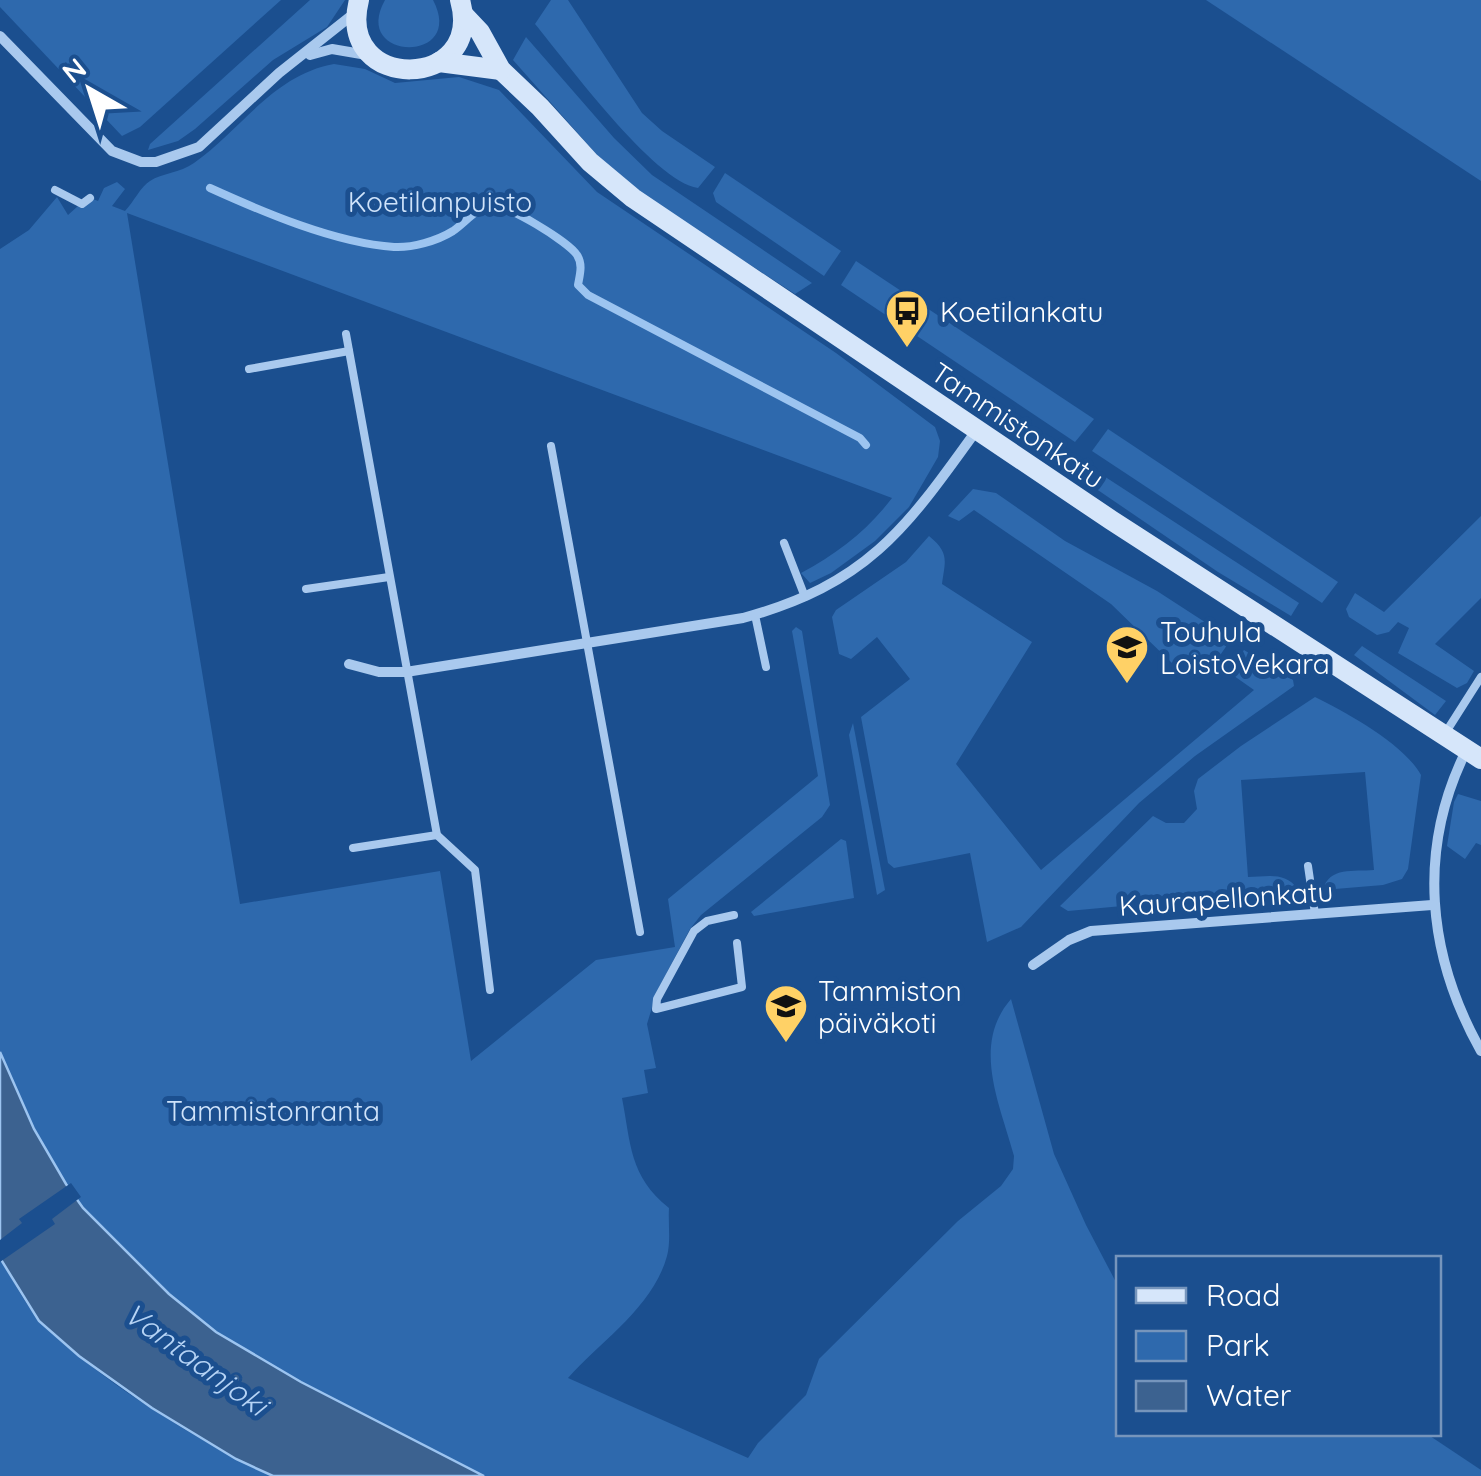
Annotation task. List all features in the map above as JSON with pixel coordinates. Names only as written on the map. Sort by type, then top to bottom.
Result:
[{"type":"street","points":[[358,6],[358,31],[373,57],[405,71],[429,68],[448,55],[460,36],[462,5]]},
{"type":"street","name":"Tammistonkatu","points":[[462,5],[500,70],[540,106],[590,162],[634,198],[976,431],[1474,754]]},
{"type":"street","points":[[0,36],[112,151],[140,162],[174,158],[199,146],[358,6]]},
{"type":"street","points":[[304,56],[332,50],[373,57]]},
{"type":"street","points":[[440,62],[500,70]]},
{"type":"street","points":[[349,664],[379,672],[406,672],[754,615],[805,598],[863,563],[904,528],[976,431]]},
{"type":"street","points":[[1474,754],[1452,781],[1439,828],[1432,905],[1448,974],[1481,1051]]},
{"type":"street","name":"Kaurapellonkatu","points":[[1033,966],[1069,940],[1090,932],[1432,905]]},
{"type":"lane","points":[[55,190],[82,204],[90,198]]},
{"type":"lane","points":[[346,334],[437,835],[475,870],[490,990]]},
{"type":"lane","points":[[248,369],[350,351]]},
{"type":"lane","points":[[551,446],[640,932]]},
{"type":"lane","points":[[784,543],[805,598]]},
{"type":"lane","points":[[306,589],[389,577]]},
{"type":"lane","points":[[754,615],[766,667]]},
{"type":"lane","points":[[1444,734],[1481,677]]},
{"type":"lane","points":[[353,848],[437,835]]},
{"type":"lane","points":[[1308,866],[1315,914]]},
{"type":"lane","points":[[734,915],[706,921],[694,931],[656,999],[656,1009],[742,987],[737,943]]},
{"type":"green space","points":[[0,0],[281,0],[140,127],[122,136],[0,7]]},
{"type":"green space","points":[[310,0],[345,0],[327,27],[273,60],[195,129],[178,141],[148,150],[150,144]]},
{"type":"green space","points":[[385,0],[433,0],[439,21],[435,36],[424,44],[409,47],[394,44],[383,35],[378,20]]},
{"type":"green space","points":[[551,0],[568,0],[642,113],[715,167],[698,188],[680,181],[635,143],[535,24]]},
{"type":"green space","points":[[1206,0],[1481,0],[1481,181]]},
{"type":"green space","points":[[526,37],[614,138],[652,175],[812,283],[795,294],[649,199],[598,156],[513,60]]},
{"type":"green space","name":"Tammistonranta","points":[[334,64],[365,69],[395,83],[459,77],[499,90],[597,192],[836,353],[935,427],[940,441],[938,457],[909,507],[875,541],[810,583],[801,573],[851,540],[892,498],[127,213],[240,904],[440,871],[471,1061],[596,960],[675,947],[668,899],[818,776],[792,631],[796,627],[802,631],[830,805],[822,817],[701,915],[657,991],[647,1024],[656,1068],[644,1070],[648,1093],[622,1098],[639,1171],[669,1208],[667,1256],[638,1307],[568,1378],[748,1458],[806,1395],[819,1359],[958,1221],[1001,1186],[1013,1169],[1014,1156],[996,1096],[991,1055],[999,1017],[1011,999],[1054,1154],[1116,1282],[1116,1436],[1430,1436],[1481,1470],[1481,1476],[484,1476],[301,1382],[216,1332],[169,1294],[83,1208],[34,1129],[0,1052],[0,249],[29,230],[57,197],[68,215],[88,197],[98,201],[104,188],[117,182],[125,189],[112,206],[125,211],[147,183],[194,163],[276,91],[312,70]]},
{"type":"green space","points":[[725,173],[841,251],[824,276],[716,202],[713,193]]},
{"type":"green space","points":[[856,261],[1094,419],[1075,442],[841,285]]},
{"type":"green space","points":[[1108,429],[1338,582],[1322,603],[1092,451]]},
{"type":"green space","points":[[1090,467],[1299,603],[1291,616],[1218,572],[1089,484]]},
{"type":"green space","points":[[973,489],[996,493],[1065,541],[1157,591],[1231,639],[1212,663],[1201,665],[1185,657],[1174,665],[1111,604],[974,510],[959,521],[948,516]]},
{"type":"green space","points":[[1481,516],[1481,598],[1435,644],[1474,671],[1467,683],[1457,688],[1398,653],[1409,628],[1398,622],[1389,632],[1377,635],[1349,617],[1346,609],[1355,593],[1384,612]]},
{"type":"green space","points":[[929,536],[943,553],[942,584],[1032,642],[956,764],[1041,870],[1254,690],[1227,671],[1244,650],[1293,680],[1294,686],[1195,756],[1139,803],[1021,927],[987,942],[970,853],[894,868],[888,863],[861,717],[910,679],[877,637],[851,659],[839,654],[832,617],[836,610],[906,562]]},
{"type":"green space","points":[[1362,646],[1446,701],[1435,715],[1354,655]]},
{"type":"green space","points":[[1315,697],[1388,741],[1421,775],[1408,869],[1402,879],[1383,885],[1323,890],[1336,874],[1374,870],[1365,772],[1241,780],[1248,877],[1282,878],[1298,890],[1068,911],[1060,906],[1153,816],[1166,823],[1184,823],[1197,809],[1194,791],[1198,779]]},
{"type":"green space","points":[[853,723],[885,890],[877,895],[849,735]]},
{"type":"green space","points":[[1458,794],[1481,801],[1481,845],[1476,843],[1465,859],[1447,846]]},
{"type":"green space","points":[[841,839],[846,841],[854,898],[754,916],[751,912]]},
{"type":"green space","points":[[0,1258],[36,1316],[91,1366],[183,1428],[273,1476],[0,1476]]},
{"type":"water","name":"Vantaanjoki","points":[[0,1052],[34,1129],[66,1184],[83,1208],[169,1294],[216,1332],[301,1382],[484,1476],[273,1476],[236,1459],[152,1408],[79,1356],[39,1321],[0,1258]]},
{"type":"pier","points":[[71,1183],[81,1197],[52,1219],[55,1224],[0,1262],[0,1240],[22,1223],[19,1219]]},
{"type":"waterway","points":[[210,188],[324,233],[394,247],[440,238],[491,205],[509,210],[572,249],[580,262],[578,285],[588,295],[860,438],[866,445]]},
{"type":"place","name":"Koetilankatu","points":[[907,349]]},
{"type":"place","name":"Touhula LoistoVekara","points":[[1127,685]]},
{"type":"place","name":"Tammiston päiväkoti","points":[[786,1044]]},
{"type":"park label","name":"Koetilanpuisto","points":[[440,201]]}]
